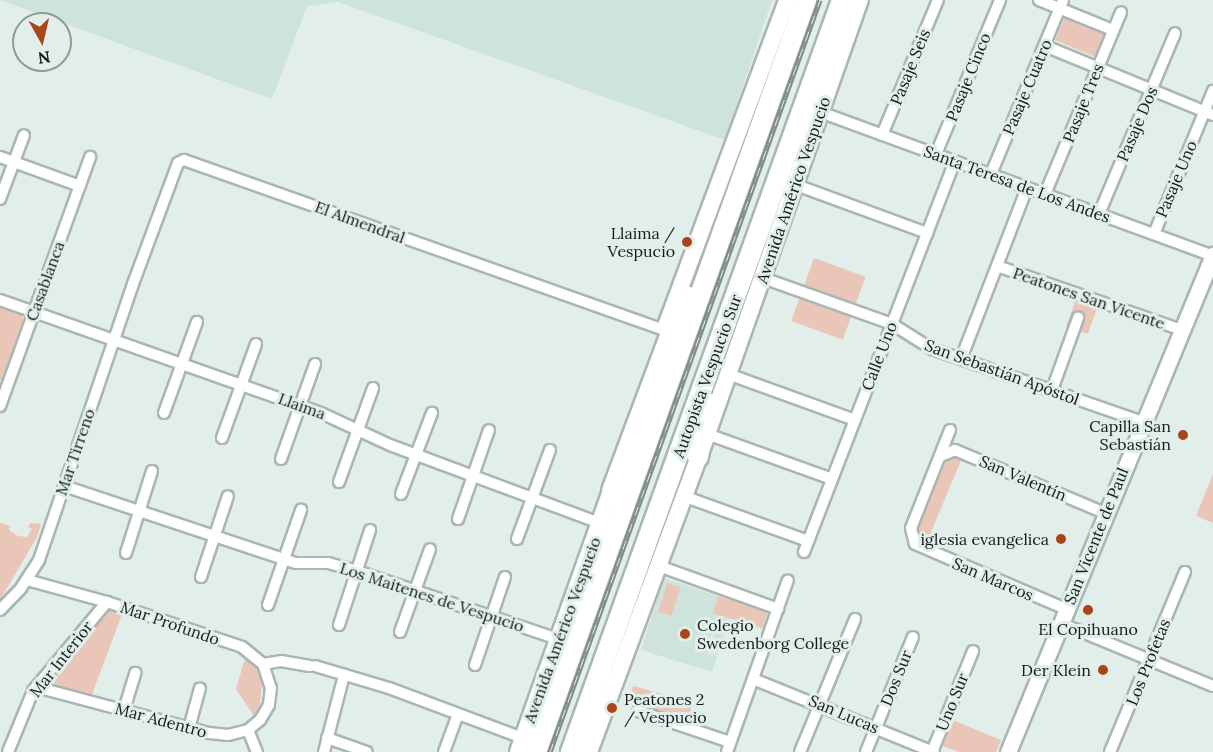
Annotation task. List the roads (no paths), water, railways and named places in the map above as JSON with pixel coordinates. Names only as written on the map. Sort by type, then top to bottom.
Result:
[{"type":"highway","name":"Autopista Vespucio Sur","points":[[526,747],[721,237],[806,0]]},
{"type":"highway","name":"Autopista Vespucio Sur","points":[[571,752],[842,0]]},
{"type":"highway","points":[[612,491],[671,333],[698,276],[721,237]]},
{"type":"highway","points":[[698,457],[718,347]]},
{"type":"main road","name":"Avenida Américo Vespucio","points":[[526,747],[558,639],[612,491],[624,446],[664,330],[787,0]]},
{"type":"main road","name":"Avenida Américo Vespucio","points":[[589,752],[656,565],[707,434],[860,0]]},
{"type":"street","name":"Pasaje Seis","points":[[882,135],[938,0]]},
{"type":"street","name":"Pasaje Cinco","points":[[936,154],[1000,0]]},
{"type":"street","points":[[1039,0],[1061,4],[1113,30]]},
{"type":"street","name":"Pasaje Cuatro","points":[[991,174],[1061,4]]},
{"type":"street","name":"Pasaje Tres","points":[[1045,194],[1120,12]]},
{"type":"street","name":"Pasaje Dos","points":[[1099,214],[1175,33]]},
{"type":"street","points":[[1045,46],[1209,113]]},
{"type":"street","name":"Pasaje Uno","points":[[1154,234],[1209,113],[1213,91]]},
{"type":"street","name":"Santa Teresa de Los Andes","points":[[820,112],[1213,255]]},
{"type":"street","points":[[0,199],[24,135]]},
{"type":"street","points":[[0,157],[80,186]]},
{"type":"street","name":"Casablanca","points":[[0,406],[90,157]]},
{"type":"street","name":"El Almendral","points":[[133,284],[178,163],[187,160],[664,330]]},
{"type":"street","name":"Calle Uno","points":[[683,496],[806,546],[955,161]]},
{"type":"street","points":[[796,185],[927,233]]},
{"type":"street","points":[[961,359],[1027,188]]},
{"type":"street","name":"San Vicente de Paul","points":[[1008,752],[1213,255]]},
{"type":"street","name":"Peatones San Vicente","points":[[997,266],[1182,330]]},
{"type":"street","name":"San Sebastián Apóstol","points":[[763,278],[892,324],[922,344],[961,359],[1143,422]]},
{"type":"street","name":"Mar Tirreno","points":[[0,610],[27,580],[39,560],[133,284]]},
{"type":"street","name":"Llaima","points":[[0,300],[300,405],[416,454],[600,523]]},
{"type":"street","points":[[1052,390],[1078,318]]},
{"type":"street","points":[[164,413],[197,322]]},
{"type":"street","points":[[222,438],[256,344]]},
{"type":"street","points":[[281,459],[315,364]]},
{"type":"street","points":[[728,374],[855,420]]},
{"type":"street","points":[[339,482],[373,388]]},
{"type":"street","points":[[401,494],[432,413]]},
{"type":"street","points":[[458,519],[489,430]]},
{"type":"street","points":[[940,456],[950,430]]},
{"type":"street","points":[[707,434],[832,479]]},
{"type":"street","points":[[517,539],[550,450]]},
{"type":"street","name":"San Valentín","points":[[940,456],[955,450],[1105,513]]},
{"type":"street","name":"San Marcos","points":[[940,456],[912,528],[912,539],[920,548],[1149,659],[1213,686]]},
{"type":"street","points":[[126,554],[152,471]]},
{"type":"street","name":"Los Maitenes de Vespucio","points":[[64,486],[296,563],[328,563],[357,571],[558,639]]},
{"type":"street","points":[[201,577],[228,496]]},
{"type":"street","points":[[268,605],[301,510]]},
{"type":"street","points":[[339,625],[370,530]]},
{"type":"street","points":[[400,632],[430,549]]},
{"type":"street","points":[[656,565],[778,609]]},
{"type":"street","name":"Los Profetas","points":[[1110,752],[1185,572]]},
{"type":"street","points":[[475,665],[506,577]]},
{"type":"street","name":"Mar Profundo","points":[[27,580],[106,602],[242,647],[263,664]]},
{"type":"street","points":[[638,711],[729,747],[788,580]]},
{"type":"street","name":"Mar Interior","points":[[8,752],[27,702],[36,687],[106,602]]},
{"type":"street","points":[[800,752],[855,619]]},
{"type":"street","name":"Dos Sur","points":[[866,752],[913,637]]},
{"type":"street","name":"Uno Sur","points":[[933,752],[973,651]]},
{"type":"street","points":[[257,752],[248,730],[264,715],[270,699],[271,682],[263,664],[281,661],[312,666],[344,675],[458,714],[526,747]]},
{"type":"street","points":[[124,710],[135,673]]},
{"type":"street","points":[[324,752],[344,675]]},
{"type":"street","name":"San Lucas","points":[[753,679],[820,704],[933,752]]},
{"type":"street","name":"Mar Adentro","points":[[36,687],[189,728],[228,735],[248,730]]},
{"type":"street","points":[[189,728],[200,688]]},
{"type":"street","points":[[444,752],[458,714]]},
{"type":"street","points":[[327,738],[368,752]]},
{"type":"railway","points":[[550,752],[820,0]]},
{"type":"place","name":"Llaima / Vespucio","points":[[687,242]]},
{"type":"place","name":"Capilla San Sebastián","points":[[1183,435]]},
{"type":"place","name":"iglesia evangelica","points":[[1061,539]]},
{"type":"place","name":"El Copihuano","points":[[1088,610]]},
{"type":"place","name":"Colegio Swedenborg College","points":[[685,634]]},
{"type":"place","name":"Der Klein","points":[[1103,670]]},
{"type":"place","name":"Peatones 2 / Vespucio","points":[[612,708]]}]
